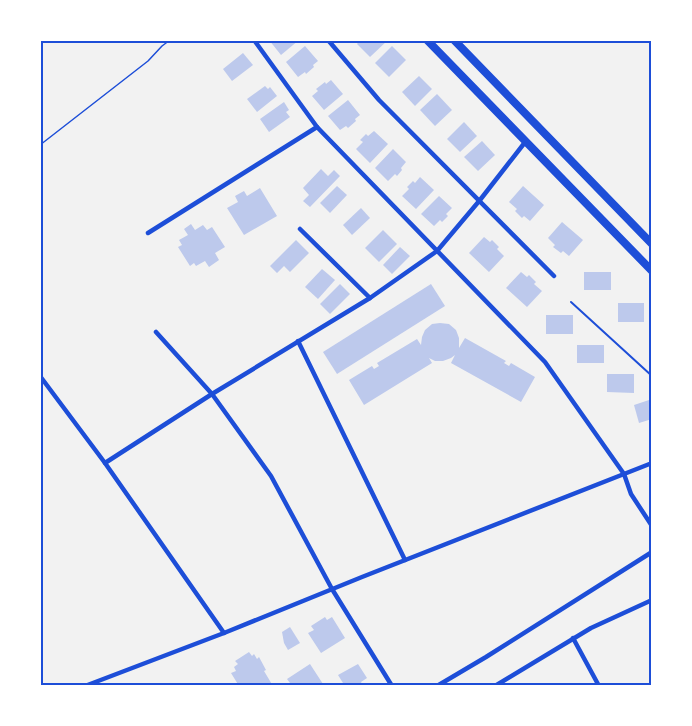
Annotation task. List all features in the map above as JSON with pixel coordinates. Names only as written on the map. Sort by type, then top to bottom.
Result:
[{"type":"main road","points":[[427,40],[651,271]]},
{"type":"main road","points":[[454,40],[651,244]]},
{"type":"street","points":[[254,40],[317,127],[545,362],[624,474],[631,494],[651,526]]},
{"type":"street","points":[[328,40],[379,100],[554,276]]},
{"type":"street","points":[[148,233],[317,127]]},
{"type":"street","points":[[105,463],[212,394],[370,298],[437,251],[526,141]]},
{"type":"street","points":[[300,229],[370,298]]},
{"type":"street","points":[[156,332],[212,394],[271,476],[332,589],[392,686]]},
{"type":"street","points":[[298,341],[405,560]]},
{"type":"street","points":[[40,376],[105,463],[224,633]]},
{"type":"street","points":[[85,686],[651,463]]},
{"type":"street","points":[[437,686],[651,552]]},
{"type":"street","points":[[495,686],[591,628],[651,600]]},
{"type":"street","points":[[573,638],[599,686]]},
{"type":"lane","points":[[571,302],[651,376]]},
{"type":"path","points":[[40,145],[148,61],[170,40]]},
{"type":"building","points":[[269,40],[299,40],[281,55]]},
{"type":"building","points":[[360,40],[388,40],[370,57],[357,44]]},
{"type":"building","points":[[305,46],[318,61],[306,74],[305,72],[298,77],[286,62]]},
{"type":"building","points":[[392,46],[406,60],[389,77],[375,63]]},
{"type":"building","points":[[243,53],[253,65],[232,81],[223,69]]},
{"type":"building","points":[[419,76],[432,89],[415,106],[402,92]]},
{"type":"building","points":[[331,80],[343,94],[324,110],[312,96],[318,91],[316,89]]},
{"type":"building","points":[[265,86],[268,89],[270,87],[277,96],[257,112],[247,99]]},
{"type":"building","points":[[437,94],[452,110],[435,126],[420,110]]},
{"type":"building","points":[[348,100],[360,115],[348,128],[346,126],[340,130],[328,116]]},
{"type":"building","points":[[284,102],[289,110],[286,112],[290,117],[269,132],[260,119]]},
{"type":"building","points":[[464,122],[477,136],[460,152],[447,139]]},
{"type":"building","points":[[374,131],[388,144],[370,163],[356,149],[363,142],[360,140],[366,134],[368,136]]},
{"type":"building","points":[[482,141],[495,155],[478,171],[464,157]]},
{"type":"building","points":[[393,149],[406,162],[397,176],[395,174],[388,181],[375,168]]},
{"type":"building","points":[[321,169],[328,176],[334,170],[340,176],[310,207],[303,201],[309,195],[303,188]]},
{"type":"building","points":[[420,177],[434,190],[416,209],[402,196],[409,189],[407,187]]},
{"type":"building","points":[[337,186],[347,195],[330,213],[320,203]]},
{"type":"building","points":[[523,186],[544,205],[530,221],[524,216],[522,218],[509,202]]},
{"type":"building","points":[[260,188],[277,216],[244,235],[227,208],[238,202],[235,196],[244,191],[247,196]]},
{"type":"building","points":[[439,196],[452,208],[442,222],[440,220],[434,226],[421,214]]},
{"type":"building","points":[[361,208],[370,218],[352,235],[343,225]]},
{"type":"building","points":[[562,222],[583,240],[569,256],[553,247],[555,245],[548,238]]},
{"type":"building","points":[[191,224],[195,230],[203,225],[207,230],[212,227],[225,247],[215,253],[219,260],[209,267],[205,261],[196,266],[194,263],[190,266],[178,247],[182,245],[179,240],[188,235],[184,229]]},
{"type":"building","points":[[383,230],[397,244],[379,262],[365,248]]},
{"type":"building","points":[[484,237],[490,242],[492,240],[504,256],[489,272],[469,253]]},
{"type":"building","points":[[296,240],[309,253],[290,272],[284,266],[277,273],[270,266]]},
{"type":"building","points":[[400,247],[410,256],[392,274],[383,265]]},
{"type":"building","points":[[322,269],[335,280],[318,299],[305,287]]},
{"type":"building","points":[[521,272],[527,277],[529,275],[542,291],[527,307],[506,288]]},
{"type":"building","points":[[584,272],[611,272],[611,290],[584,290]]},
{"type":"building","points":[[340,284],[350,294],[330,314],[320,304]]},
{"type":"building","points":[[431,284],[445,306],[337,374],[323,352]]},
{"type":"building","points":[[618,303],[644,303],[644,322],[618,322]]},
{"type":"building","points":[[546,315],[573,315],[573,334],[546,334]]},
{"type":"building","points":[[432,324],[449,324],[456,330],[459,348],[465,338],[506,361],[504,363],[509,366],[511,363],[535,377],[521,402],[451,363],[455,355],[443,361],[429,358],[432,363],[364,405],[349,380],[372,366],[374,369],[379,366],[377,363],[417,339],[421,345],[425,330]]},
{"type":"building","points":[[577,345],[604,345],[604,363],[577,363]]},
{"type":"building","points":[[607,374],[634,374],[634,393],[607,392]]},
{"type":"building","points":[[652,399],[652,419],[639,423],[634,405]]},
{"type":"building","points":[[325,617],[327,620],[332,617],[345,638],[321,653],[308,633],[314,630],[311,626]]},
{"type":"building","points":[[290,627],[300,643],[288,650],[282,632]]},
{"type":"building","points":[[249,652],[257,659],[259,657],[273,686],[245,686],[244,684],[239,686],[231,673],[236,671],[234,667],[238,664],[235,661]]},
{"type":"building","points":[[310,664],[323,684],[320,686],[286,686],[290,683],[287,679]]},
{"type":"building","points":[[358,664],[367,678],[361,682],[363,686],[340,686],[343,683],[338,675]]}]
